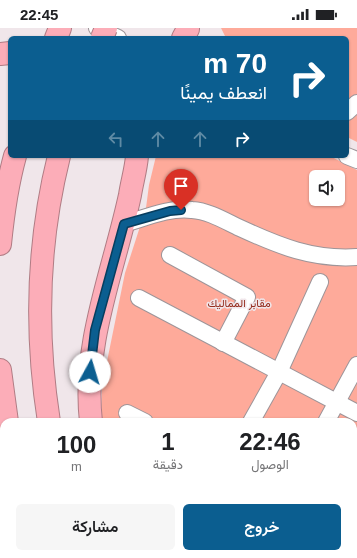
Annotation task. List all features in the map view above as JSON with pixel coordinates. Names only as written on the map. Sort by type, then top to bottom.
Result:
[{"type":"highway","points":[[0,244],[5,202],[14,158]]},
{"type":"highway","points":[[49,418],[42,365],[40,302],[44,235],[59,158]]},
{"type":"highway","points":[[90,418],[89,394],[93,343],[100,310],[124,224],[138,158]]},
{"type":"highway","points":[[0,370],[6,418]]},
{"type":"street","points":[[97,28],[114,36]]},
{"type":"street","points":[[349,110],[357,103]]},
{"type":"street","points":[[124,224],[170,211],[191,210],[207,213],[290,249],[317,255],[357,257]]},
{"type":"street","points":[[170,255],[247,297],[224,343]]},
{"type":"street","points":[[253,418],[279,372],[320,282]]},
{"type":"street","points":[[139,298],[357,412]]},
{"type":"street","points":[[328,418],[357,366]]},
{"type":"street","points":[[127,413],[137,418]]},
{"type":"green space","points":[[221,28],[357,28],[357,142],[349,138],[349,36],[225,36]]},
{"type":"green space","name":"مقابر المماليك","points":[[156,158],[334,158],[357,170],[357,418],[101,418],[102,386],[125,273],[146,208],[149,185]]},
{"type":"route","points":[[90,372],[95,330],[124,224],[170,211],[181,210]]}]
